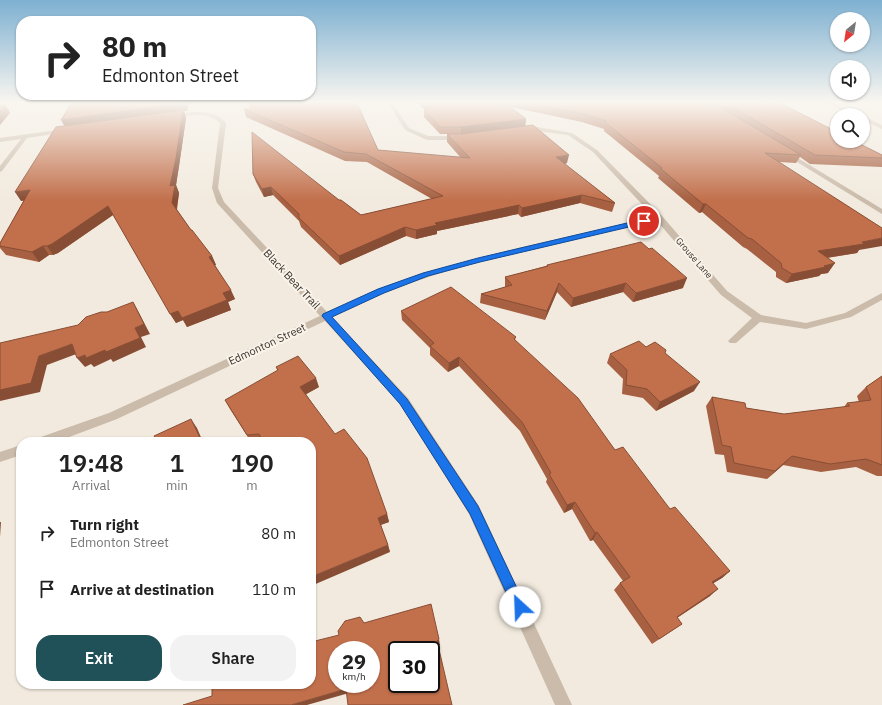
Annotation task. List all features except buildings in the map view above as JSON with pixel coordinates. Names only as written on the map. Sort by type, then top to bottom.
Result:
[{"type":"street","points":[[0,140],[45,134]]},
{"type":"street","name":"Black Bear Trail","points":[[222,134],[215,188],[220,203],[404,402],[474,510],[564,705]]},
{"type":"street","points":[[418,134],[427,138],[469,137]]},
{"type":"street","name":"Grouse Lane","points":[[569,134],[595,151],[659,218],[724,293],[758,318],[806,326],[848,315],[882,296]]},
{"type":"street","points":[[0,170],[25,137]]},
{"type":"street","points":[[781,150],[882,212]]},
{"type":"street","name":"Edmonton Street","points":[[56,437],[113,416],[326,316],[381,291],[425,274],[478,260],[659,218]]},
{"type":"street","points":[[733,341],[758,318]]},
{"type":"street","points":[[0,457],[16,452]]},
{"type":"route","points":[[520,607],[474,510],[404,402],[326,316],[381,291],[425,274],[644,221]]}]
